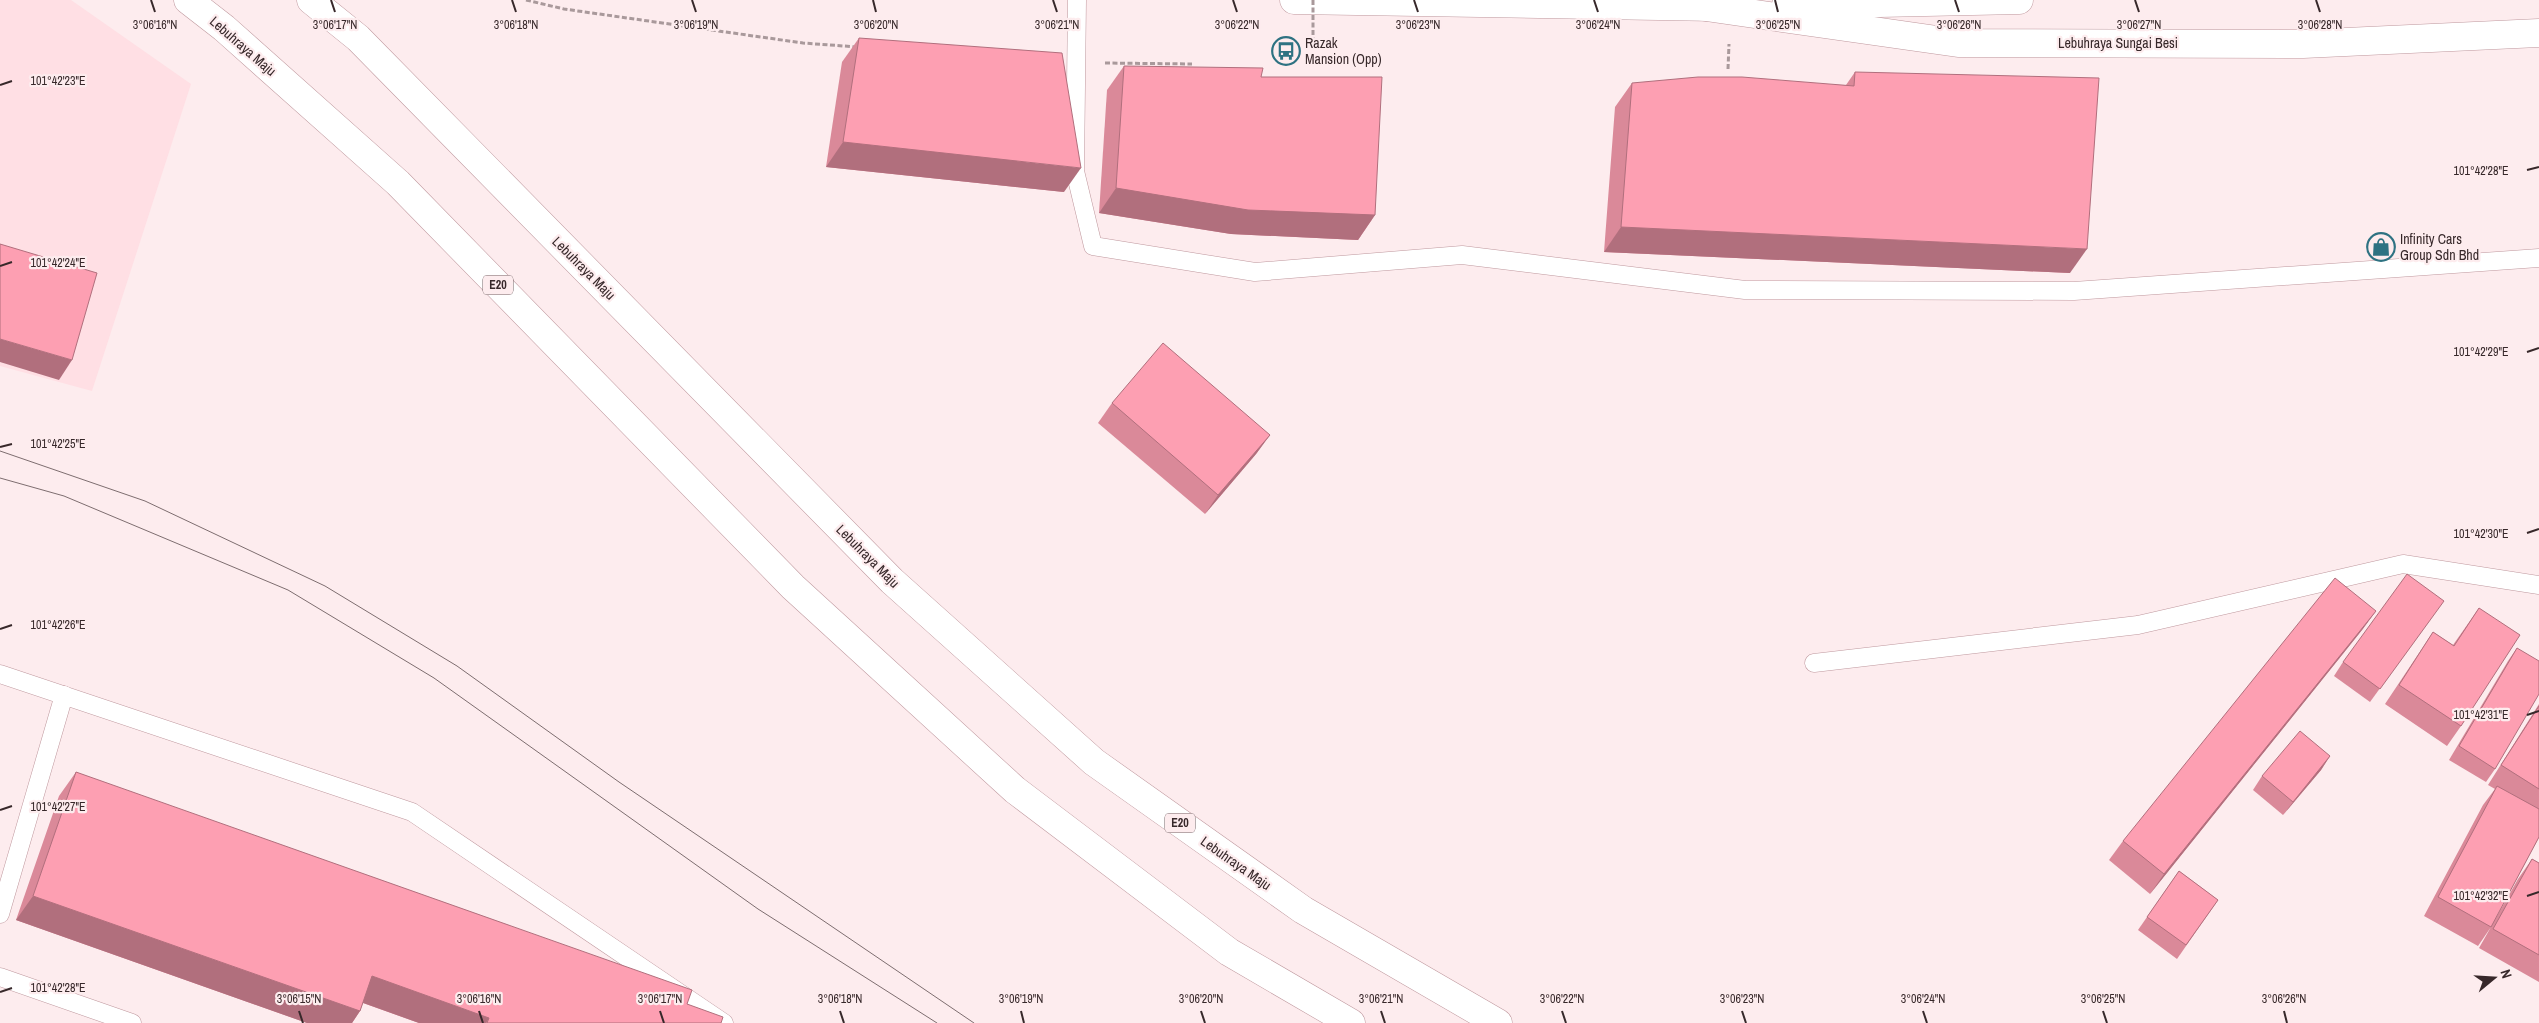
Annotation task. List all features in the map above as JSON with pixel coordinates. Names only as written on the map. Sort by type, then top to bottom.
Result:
[{"type":"highway","name":"Lebuhraya Maju","points":[[188,0],[224,28],[398,183],[792,587],[1015,790],[1229,952],[1351,1023]]},
{"type":"highway","name":"Lebuhraya Maju","points":[[311,0],[358,38],[892,581],[1094,762],[1303,910],[1498,1023]]},
{"type":"highway","name":"Lebuhraya Sungai Besi","points":[[1294,0],[1699,6],[2019,0]]},
{"type":"highway","name":"Lebuhraya Sungai Besi","points":[[1699,6],[1958,43],[2302,44],[2539,33]]},
{"type":"lane","points":[[1077,0],[1075,171],[1093,246],[1255,272],[1462,255],[1745,290],[2074,291],[2539,258]]},
{"type":"lane","points":[[1814,663],[2138,626],[2403,564],[2539,585]]},
{"type":"lane","points":[[0,674],[412,812],[724,1023]]},
{"type":"lane","points":[[0,914],[64,695]]},
{"type":"lane","points":[[0,977],[132,1023]]},
{"type":"path","points":[[526,0],[564,9],[793,41],[862,47]]},
{"type":"path","points":[[1313,0],[1313,62]]},
{"type":"path","points":[[1076,63],[1192,64]]},
{"type":"shaded area","points":[[0,0],[71,0],[191,84],[92,391],[0,366]]},
{"type":"building","points":[[859,38],[1062,53],[1081,168],[843,142]]},
{"type":"building","points":[[1124,66],[1263,68],[1261,77],[1382,77],[1375,215],[1248,210],[1116,188]]},
{"type":"building","points":[[1855,72],[2099,78],[2087,249],[1621,227],[1632,83],[1698,77],[1742,77],[1854,86]]},
{"type":"building","points":[[0,244],[97,273],[72,360],[0,339]]},
{"type":"building","points":[[1163,343],[1270,435],[1218,495],[1112,403]]},
{"type":"building","points":[[2407,574],[2444,601],[2380,689],[2343,662]]},
{"type":"building","points":[[2335,578],[2376,611],[2164,874],[2123,841]]},
{"type":"building","points":[[2479,608],[2520,635],[2461,726],[2399,685],[2433,632],[2454,646]]},
{"type":"building","points":[[2517,648],[2539,661],[2539,694],[2495,769],[2459,746]]},
{"type":"building","points":[[2539,706],[2539,789],[2501,765]]},
{"type":"building","points":[[2300,731],[2330,756],[2293,802],[2262,776]]},
{"type":"building","points":[[76,772],[692,990],[687,1004],[723,1017],[721,1023],[487,1023],[489,1018],[372,976],[360,1011],[33,896]]},
{"type":"building","points":[[2497,786],[2539,809],[2539,837],[2491,927],[2438,897]]},
{"type":"building","points":[[2532,859],[2539,863],[2539,955],[2493,929]]},
{"type":"building","points":[[2179,871],[2218,900],[2186,945],[2147,917]]},
{"type":"tram line","points":[[0,451],[145,501],[325,586],[457,666],[619,782],[974,1023]]},
{"type":"tram line","points":[[0,478],[64,496],[288,590],[434,678],[758,909],[937,1023]]},
{"type":"place","name":"Razak Mansion (Opp)","points":[[1286,51]]},
{"type":"place","name":"Infinity Cars Group Sdn Bhd","points":[[2381,247]]}]
